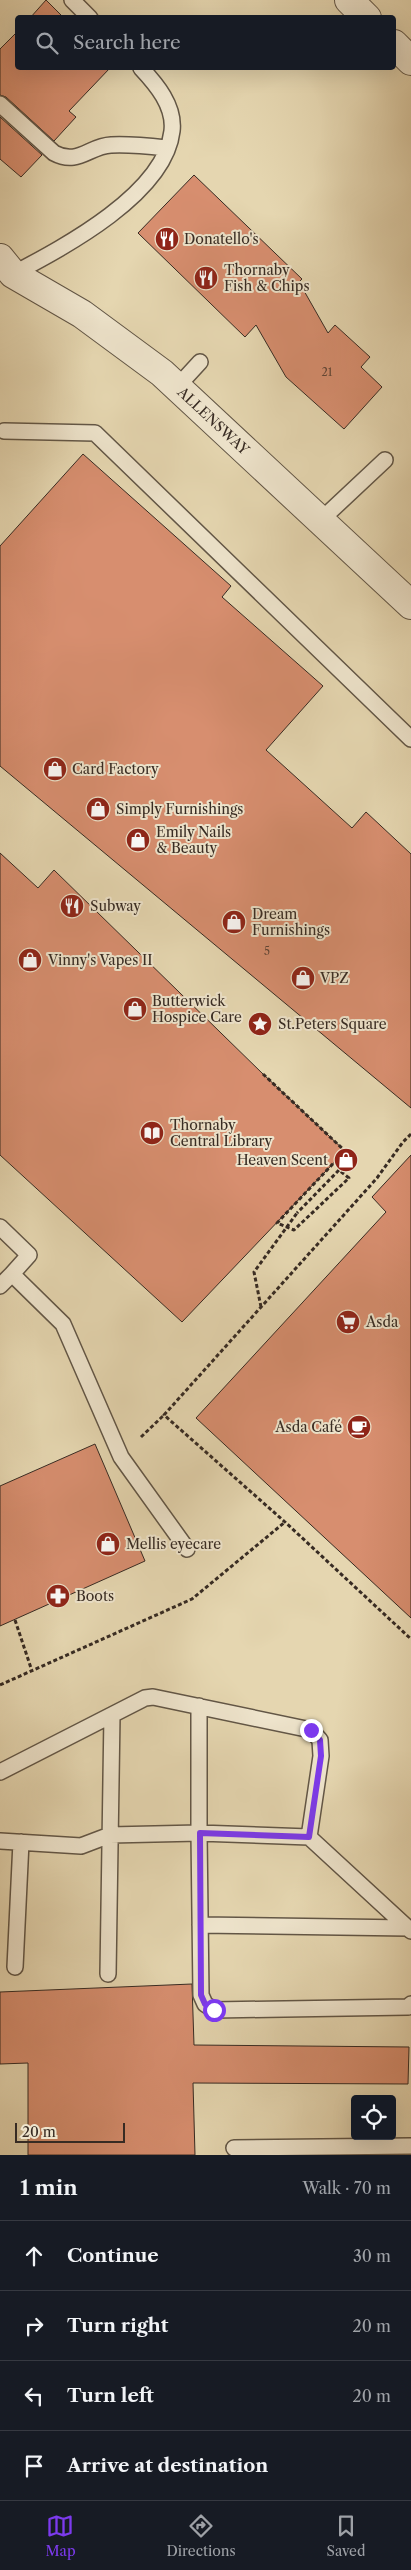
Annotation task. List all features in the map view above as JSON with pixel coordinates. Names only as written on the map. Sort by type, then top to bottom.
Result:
[{"type":"street","points":[[349,0],[364,15]]},
{"type":"street","points":[[396,46],[411,61]]},
{"type":"street","name":"ALLENSWAY","points":[[4,275],[82,314],[162,373],[320,520],[407,594]]},
{"type":"lane","points":[[72,0],[87,15]]},
{"type":"lane","points":[[4,275],[75,241],[119,207],[154,175],[172,130],[168,104],[142,70]]},
{"type":"lane","points":[[0,104],[54,153],[63,158],[84,156],[108,145],[166,148]]},
{"type":"lane","points":[[178,387],[200,362]]},
{"type":"lane","points":[[1,428],[96,433],[411,739]]},
{"type":"lane","points":[[320,520],[385,460]]},
{"type":"lane","points":[[0,1226],[29,1255],[0,1286]]},
{"type":"lane","points":[[12,1274],[63,1324],[121,1457],[186,1549]]},
{"type":"lane","points":[[0,1772],[112,1715],[153,1697],[199,1706],[311,1730],[320,1740],[321,1756],[309,1837]]},
{"type":"lane","points":[[199,1706],[201,1995],[205,2004],[214,2010],[408,2007],[411,2004]]},
{"type":"lane","points":[[108,1974],[112,1715]]},
{"type":"lane","points":[[0,1841],[82,1846],[110,1835],[200,1833],[309,1837],[410,1930]]},
{"type":"lane","points":[[15,1967],[20,1842]]},
{"type":"lane","points":[[200,1925],[410,1930]]},
{"type":"lane","points":[[234,2148],[411,2146]]},
{"type":"path","points":[[261,1307],[254,1272],[297,1213],[339,1170],[349,1178],[294,1230],[277,1223],[345,1151],[263,1074]]},
{"type":"path","points":[[411,1134],[377,1178],[164,1415],[285,1522],[411,1639]]},
{"type":"path","points":[[0,1685],[192,1599],[285,1522]]},
{"type":"path","points":[[15,1620],[32,1671]]},
{"type":"building","points":[[46,0],[61,15],[33,15]]},
{"type":"building","points":[[15,34],[15,70],[108,70],[69,111],[76,117],[54,141],[6,97],[0,95],[0,49]]},
{"type":"building","points":[[0,117],[42,155],[21,177],[0,159]]},
{"type":"building","points":[[194,175],[302,279],[299,282],[328,333],[335,325],[370,357],[361,367],[382,387],[344,429],[286,377],[256,325],[245,337],[138,233]]},
{"type":"building","points":[[83,454],[231,586],[222,597],[323,686],[266,750],[352,828],[366,812],[411,854],[411,1108],[0,766],[0,546]]},
{"type":"building","points":[[0,853],[38,888],[54,870],[263,1074],[345,1151],[182,1322],[0,1155]]},
{"type":"building","name":"Asda","points":[[411,1155],[411,1618],[196,1418],[386,1212],[372,1197]]},
{"type":"building","points":[[95,1444],[145,1561],[0,1626],[0,1486]]},
{"type":"building","points":[[192,1984],[194,2045],[409,2047],[408,2084],[193,2083],[195,2155],[28,2155],[28,2063],[0,2064],[0,1992]]},
{"type":"place","name":"Donatello's","points":[[167,239]]},
{"type":"place","name":"Thornaby Fish & Chips","points":[[206,278]]},
{"type":"place","name":"Card Factory","points":[[55,769]]},
{"type":"place","name":"Simply Furnishings","points":[[98,809]]},
{"type":"place","name":"Emily Nails & Beauty","points":[[138,840]]},
{"type":"place","name":"Subway","points":[[72,906]]},
{"type":"place","name":"Dream Furnishings","points":[[234,922]]},
{"type":"place","name":"Vinny's Vapes II","points":[[30,960]]},
{"type":"place","name":"VPZ","points":[[303,978]]},
{"type":"place","name":"Butterwick Hospice Care","points":[[135,1009]]},
{"type":"place","name":"St.Peters Square","points":[[260,1024]]},
{"type":"place","name":"Thornaby Central Library","points":[[152,1133]]},
{"type":"place","name":"Heaven Scent","points":[[346,1160]]},
{"type":"place","name":"Asda","points":[[348,1322]]},
{"type":"place","name":"Asda Café","points":[[359,1427]]},
{"type":"place","name":"Mellis eyecare","points":[[108,1544]]},
{"type":"place","name":"Boots","points":[[58,1596]]},
{"type":"route","points":[[214,2010],[205,2004],[201,1995],[200,1833],[309,1837],[321,1756],[320,1740],[311,1730]]}]
